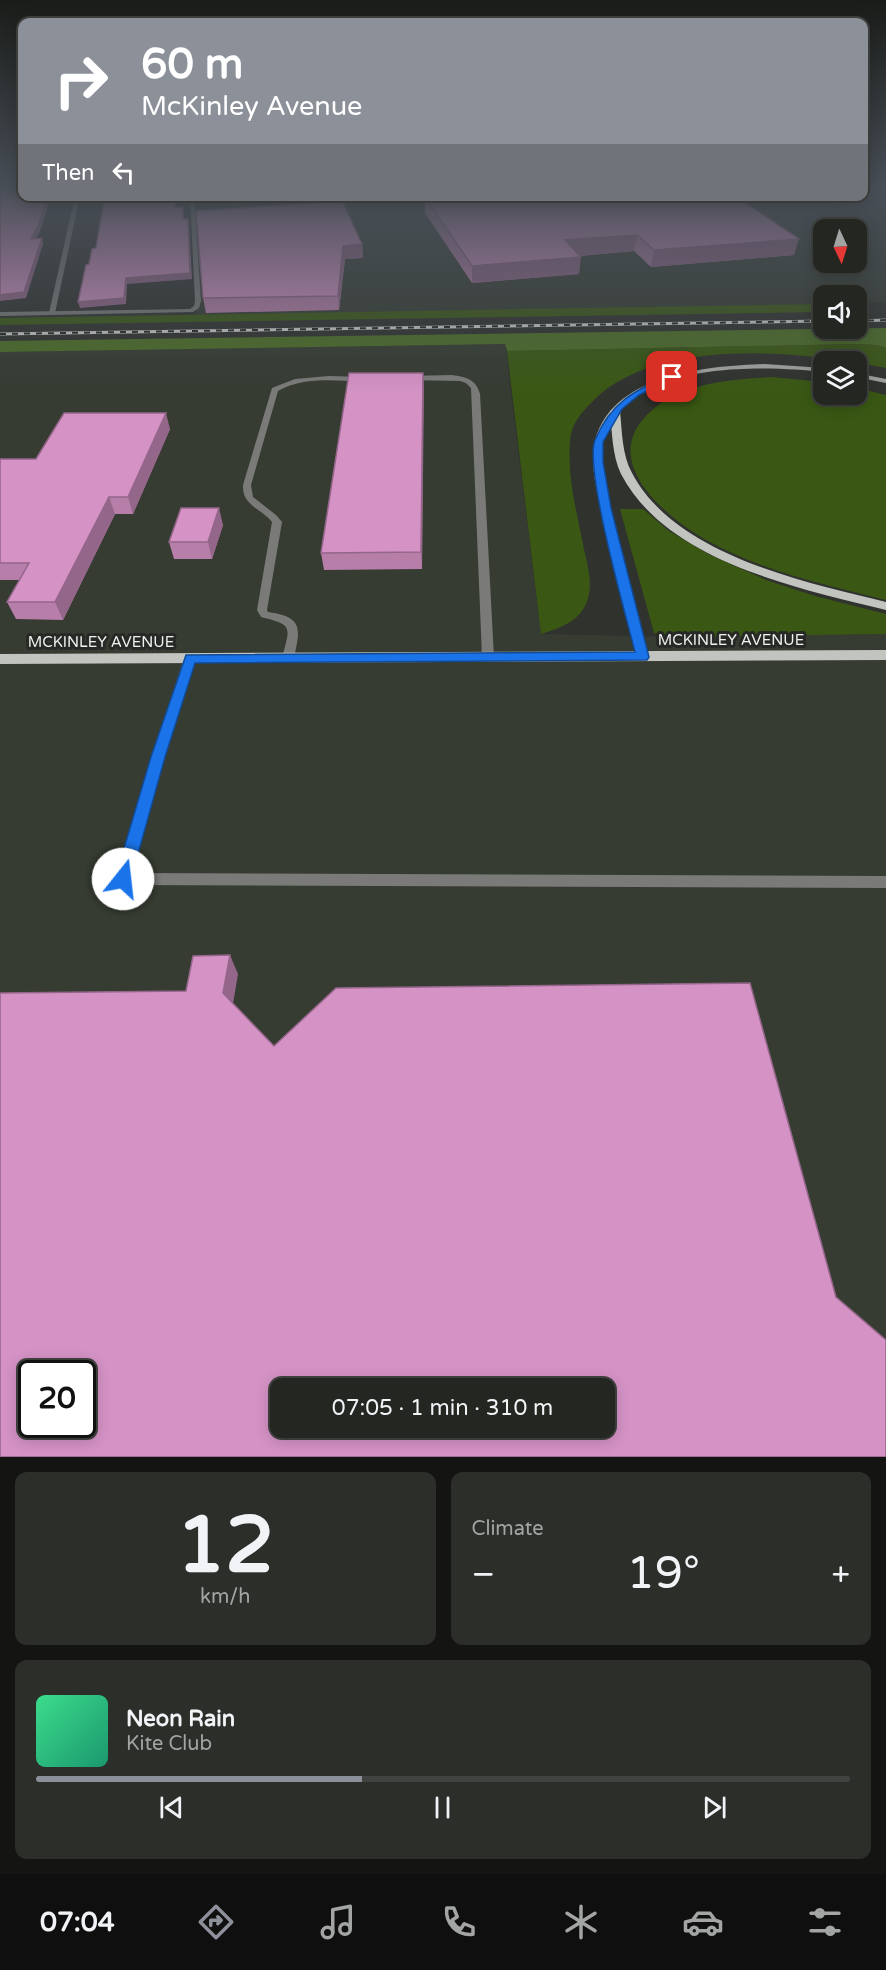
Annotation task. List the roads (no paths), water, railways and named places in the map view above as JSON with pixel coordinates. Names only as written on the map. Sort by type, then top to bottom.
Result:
[{"type":"main road","points":[[643,657],[605,508],[598,462],[599,442],[615,411],[636,393],[672,377],[694,372],[749,366],[813,369]]},
{"type":"main road","points":[[867,377],[886,381]]},
{"type":"main road","points":[[615,411],[617,440],[626,472],[639,493],[656,513],[683,532],[750,567],[784,580],[886,606]]},
{"type":"main road","name":"MCKINLEY AVENUE","points":[[0,658],[886,655]]},
{"type":"street","points":[[52,313],[65,256]]},
{"type":"street","points":[[0,314],[191,311],[197,307],[195,256]]},
{"type":"street","points":[[396,378],[466,380],[472,384],[476,394],[488,657]]},
{"type":"street","points":[[288,658],[294,631],[291,624],[279,617],[265,615],[262,610],[277,522],[267,511],[252,503],[246,492],[275,390],[289,382],[301,380],[372,379]]},
{"type":"street","points":[[190,658],[148,788],[123,879],[886,882]]},
{"type":"railway","points":[[867,321],[886,320]]},
{"type":"railway","points":[[0,334],[813,321]]}]
